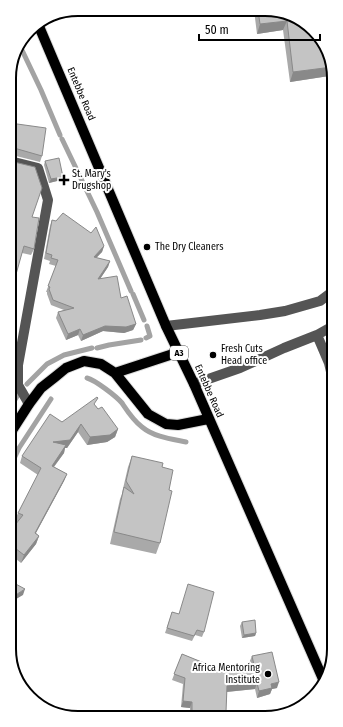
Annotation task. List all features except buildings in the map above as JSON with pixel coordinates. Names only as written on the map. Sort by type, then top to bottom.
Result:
[{"type":"main road","name":"Entebbe Road","points":[[40,29],[166,326],[194,384],[321,675]]},
{"type":"main road","points":[[115,373],[179,352]]},
{"type":"main road","points":[[16,424],[41,388],[66,368],[84,361],[101,364],[115,373],[148,414],[166,424],[178,425],[208,419]]},
{"type":"street","points":[[16,162],[38,168],[48,200],[18,365],[18,385],[29,404]]},
{"type":"street","points":[[166,326],[285,311],[320,301],[327,296]]},
{"type":"street","points":[[194,384],[240,368],[327,329]]},
{"type":"street","points":[[317,335],[327,358]]},
{"type":"waterway","points":[[22,51],[60,135]]},
{"type":"waterway","points":[[62,139],[97,212],[131,291]]},
{"type":"waterway","points":[[133,294],[144,320]]},
{"type":"waterway","points":[[146,338],[150,336],[147,326]]},
{"type":"waterway","points":[[97,348],[141,340]]},
{"type":"waterway","points":[[27,384],[47,364],[64,355],[92,348]]},
{"type":"waterway","points":[[87,378],[91,379],[115,396],[136,422],[142,427],[163,437],[186,442]]},
{"type":"waterway","points":[[16,454],[51,399]]},
{"type":"place","name":"St. Mary's Drugshop","points":[[64,180]]},
{"type":"place","name":"The Dry Cleaners","points":[[147,247]]},
{"type":"place","name":"Fresh Cuts Head office","points":[[213,355]]},
{"type":"place","name":"Africa Mentoring Institute","points":[[268,674]]}]
